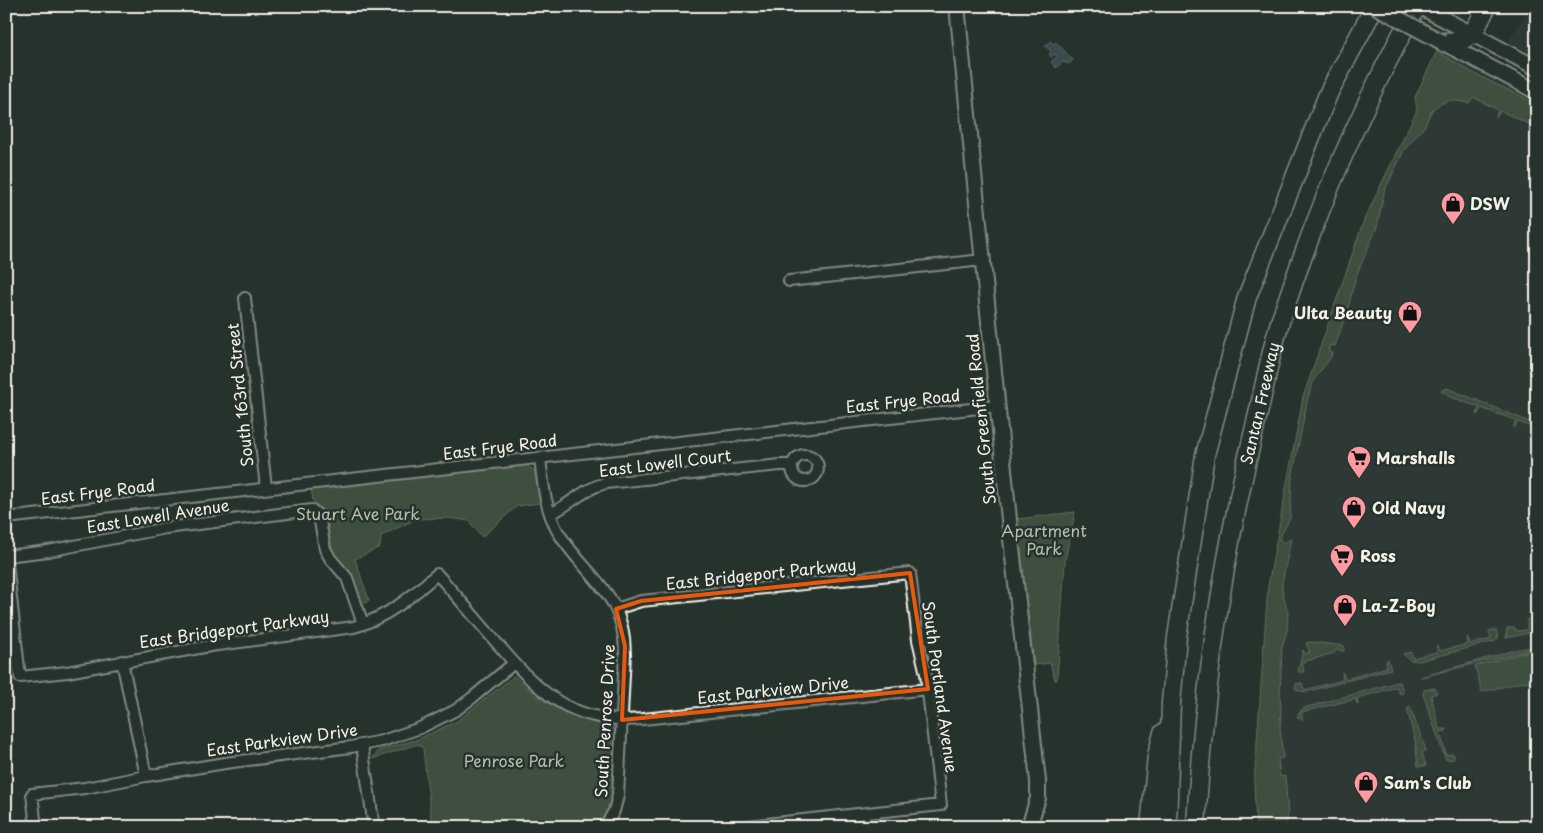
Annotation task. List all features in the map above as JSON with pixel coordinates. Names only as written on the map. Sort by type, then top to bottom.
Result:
[{"type":"highway","points":[[1167,827],[1171,703],[1177,637],[1205,455],[1248,297],[1329,92],[1375,6]]},
{"type":"highway","name":"Santan Freeway","points":[[1196,827],[1199,766],[1210,666],[1232,522],[1283,311],[1333,179],[1394,48],[1418,6]]},
{"type":"highway","points":[[1442,42],[1464,40],[1472,35],[1487,6]]},
{"type":"highway","points":[[1209,827],[1212,725],[1210,666]]},
{"type":"highway","points":[[1150,827],[1157,756],[1171,703]]},
{"type":"street","name":"South Greenfield Road","points":[[956,6],[1038,781],[1038,798],[1029,827]]},
{"type":"street","points":[[1375,6],[1537,92]]},
{"type":"street","points":[[1418,6],[1537,68]]},
{"type":"street","points":[[789,281],[983,260]]},
{"type":"street","name":"South 163rd Street","points":[[244,298],[266,488]]},
{"type":"street","name":"East Frye Road","points":[[6,518],[998,406]]},
{"type":"street","name":"South Penrose Drive","points":[[540,458],[544,494],[550,514],[564,541],[605,589],[616,609],[623,631],[625,646],[618,796],[607,826]]},
{"type":"street","name":"East Lowell Court","points":[[550,514],[587,490],[606,483],[792,465]]},
{"type":"street","name":"East Lowell Avenue","points":[[6,555],[48,551],[175,526],[310,510],[315,511],[320,517],[326,552],[347,578],[363,624]]},
{"type":"street","name":"East Bridgeport Parkway","points":[[6,555],[20,677],[67,672],[122,660],[210,646],[336,630],[363,624],[393,610],[437,574]]},
{"type":"street","name":"East Bridgeport Parkway","points":[[616,609],[640,602],[910,573]]},
{"type":"street","name":"South Portland Avenue","points":[[738,827],[941,805],[926,674],[918,640],[910,573]]},
{"type":"street","name":"East Parkview Drive","points":[[437,574],[514,663],[538,687],[567,706],[599,717],[622,720],[653,718],[928,689]]},
{"type":"street","points":[[122,660],[146,776]]},
{"type":"street","name":"East Parkview Drive","points":[[36,827],[32,794],[85,788],[225,763],[362,745],[401,736],[438,720],[472,698],[514,663]]},
{"type":"street","points":[[362,745],[374,827]]},
{"type":"highlighted area","points":[[910,573],[928,689],[622,720],[625,646],[616,609],[641,601]]},
{"type":"shaded area","points":[[1530,6],[1537,6],[1537,57],[1509,41]]},
{"type":"shaded area","points":[[1439,47],[1537,103],[1537,827],[1256,827],[1268,586],[1303,397],[1364,220],[1417,110],[1415,97]]},
{"type":"green space","points":[[1437,51],[1475,74],[1529,100],[1537,106],[1537,122],[1532,134],[1533,126],[1501,111],[1496,117],[1498,110],[1473,97],[1469,103],[1450,100],[1438,105],[1432,110],[1424,127],[1404,150],[1384,192],[1377,227],[1356,276],[1348,308],[1335,346],[1330,345],[1328,351],[1332,353],[1331,357],[1315,378],[1308,397],[1292,478],[1290,518],[1279,539],[1284,543],[1291,539],[1282,583],[1288,613],[1287,631],[1282,646],[1280,694],[1280,728],[1283,758],[1278,759],[1280,777],[1285,776],[1288,814],[1286,827],[1256,827],[1254,784],[1268,586],[1303,397],[1364,220],[1417,110],[1415,97]]},
{"type":"green space","points":[[1447,388],[1537,425],[1537,429],[1518,422],[1514,428],[1515,420],[1481,408],[1477,415],[1479,407],[1448,396],[1448,394],[1441,391]]},
{"type":"green space","name":"Stuart Ave Park","points":[[524,464],[535,471],[540,503],[517,506],[482,537],[469,521],[448,518],[416,519],[381,536],[380,547],[355,559],[369,600],[363,605],[348,570],[332,551],[326,516],[313,501],[311,488]]},
{"type":"green space","name":"Apartment Park","points":[[1075,512],[1065,561],[1057,680],[1055,680],[1050,663],[1034,665],[1017,519]]},
{"type":"green space","points":[[1537,616],[1537,631],[1506,638],[1507,628],[1515,628],[1516,631],[1527,630],[1527,619],[1536,618]]},
{"type":"green space","points":[[1496,630],[1498,638],[1495,641],[1419,661],[1410,660],[1403,654],[1411,652],[1413,658],[1437,652],[1437,645],[1440,651],[1468,644],[1467,637],[1471,644],[1491,639],[1489,631]]},
{"type":"green space","points":[[1306,643],[1344,646],[1344,651],[1336,650],[1334,653],[1302,662],[1304,672],[1298,672],[1303,650],[1305,654],[1310,652]]},
{"type":"green space","points":[[1537,646],[1537,648],[1421,677],[1515,650]]},
{"type":"green space","points":[[1537,649],[1537,693],[1533,684],[1526,681],[1482,692],[1475,666]]},
{"type":"green space","points":[[1388,659],[1391,669],[1306,692],[1295,688],[1296,684],[1302,683],[1304,690],[1343,680],[1342,672],[1346,679],[1387,667],[1386,661]]},
{"type":"green space","name":"Penrose Park","points":[[514,676],[540,699],[578,717],[613,726],[616,735],[617,759],[609,821],[599,827],[432,827],[423,748],[418,744],[372,759],[379,750],[416,740],[457,721]]},
{"type":"green space","points":[[1398,682],[1403,692],[1402,694],[1399,693],[1397,687],[1357,698],[1358,705],[1355,699],[1302,712],[1302,720],[1297,717],[1301,710],[1307,707]]},
{"type":"green space","points":[[1435,688],[1437,693],[1431,695],[1439,729],[1447,729],[1440,732],[1446,755],[1453,754],[1454,759],[1447,760],[1445,758],[1423,694],[1424,690]]},
{"type":"green space","points":[[1410,707],[1426,750],[1422,752],[1426,766],[1418,766],[1415,740],[1407,709]]},
{"type":"water","points":[[1050,41],[1053,44],[1056,42],[1073,60],[1069,64],[1063,62],[1056,68],[1051,62],[1057,57],[1055,54],[1051,57],[1049,54],[1051,51],[1045,46]]},
{"type":"place","name":"DSW","points":[[1453,225]]},
{"type":"place","name":"Ulta Beauty","points":[[1410,334]]},
{"type":"place","name":"Marshalls","points":[[1359,479]]},
{"type":"place","name":"Old Navy","points":[[1354,529]]},
{"type":"place","name":"Ross","points":[[1342,577]]},
{"type":"place","name":"La-Z-Boy","points":[[1345,627]]},
{"type":"place","name":"Sam's Club","points":[[1366,804]]}]
